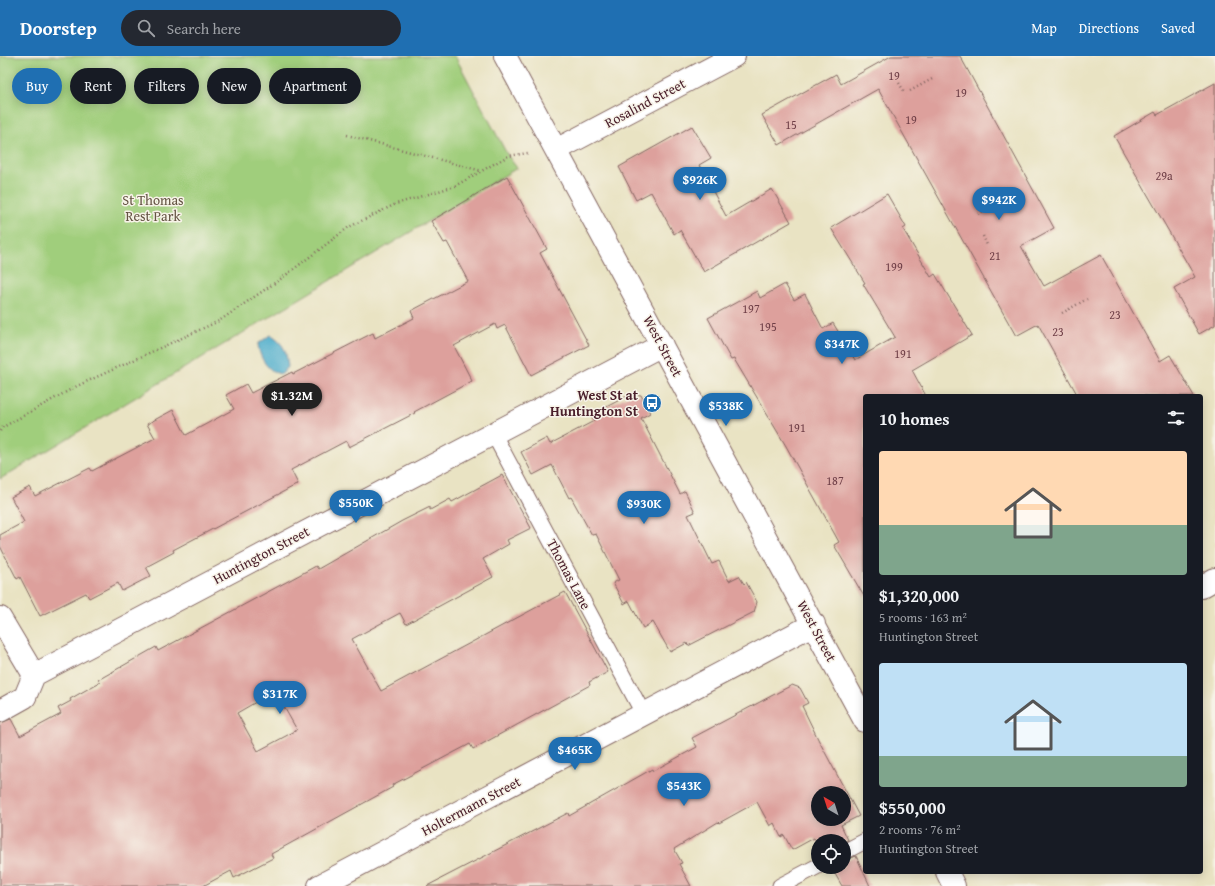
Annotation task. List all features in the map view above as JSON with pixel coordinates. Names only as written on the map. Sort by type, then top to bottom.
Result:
[{"type":"street","name":"West Street","points":[[505,56],[814,624],[863,717]]},
{"type":"street","name":"Rosalind Street","points":[[556,150],[734,56]]},
{"type":"street","name":"Huntington Street","points":[[34,675],[662,345]]},
{"type":"street","points":[[1203,586],[1215,579]]},
{"type":"street","points":[[0,618],[34,675],[25,697],[0,711]]},
{"type":"street","name":"Holtermann Street","points":[[319,886],[814,624]]},
{"type":"street","points":[[948,874],[954,886]]},
{"type":"lane","name":"Thomas Lane","points":[[493,433],[644,715]]},
{"type":"lane","points":[[851,848],[863,842]]},
{"type":"lane","points":[[780,886],[811,870]]},
{"type":"path","points":[[910,91],[934,78]]},
{"type":"path","points":[[899,83],[904,91]]},
{"type":"path","points":[[347,135],[482,171]]},
{"type":"path","points":[[0,431],[3,427],[77,386],[219,321],[282,278],[349,228],[396,204],[455,186],[508,156],[556,150]]},
{"type":"path","points":[[978,214],[1002,200]]},
{"type":"path","points":[[983,236],[987,245]]},
{"type":"path","points":[[1062,313],[1087,299]]},
{"type":"green space","name":"St Thomas Rest Park","points":[[0,56],[455,56],[508,156],[517,168],[0,479]]},
{"type":"water","points":[[270,335],[275,338],[284,348],[288,367],[282,374],[272,371],[265,364],[260,354],[258,344]]},
{"type":"building","points":[[891,56],[960,56],[1054,228],[1021,246],[1044,286],[1101,255],[1160,361],[1170,355],[1193,394],[1077,394],[1038,324],[1016,336],[878,89],[779,145],[762,115],[836,74],[841,84]]},
{"type":"building","points":[[1215,83],[1215,325],[1199,334],[1174,289],[1195,277],[1114,136],[1155,112],[1157,115]]},
{"type":"building","points":[[692,126],[711,158],[699,165],[726,216],[772,189],[791,222],[704,272],[680,230],[674,234],[651,192],[636,200],[619,167]]},
{"type":"building","points":[[507,176],[547,249],[540,253],[589,345],[531,375],[505,325],[497,329],[495,324],[454,346],[472,381],[414,412],[415,413],[349,447],[346,441],[291,470],[298,484],[173,550],[174,552],[146,567],[151,576],[122,591],[118,583],[89,598],[86,593],[40,616],[20,577],[17,579],[0,546],[0,535],[24,522],[11,497],[30,487],[35,496],[90,468],[92,471],[155,438],[147,424],[173,410],[186,435],[234,409],[226,395],[246,384],[251,393],[292,372],[293,374],[373,333],[375,338],[414,318],[411,311],[468,281],[447,242],[444,243],[431,221]]},
{"type":"building","points":[[887,194],[906,227],[903,229],[931,277],[935,274],[972,335],[912,370],[925,394],[863,394],[863,595],[834,545],[839,542],[786,446],[734,359],[731,360],[708,318],[757,291],[760,298],[785,284],[794,300],[805,294],[823,329],[833,323],[855,360],[895,337],[863,284],[865,283],[831,228]]},
{"type":"building","points":[[631,394],[641,395],[650,413],[641,418],[680,494],[685,491],[695,512],[688,515],[712,564],[719,561],[729,581],[739,576],[744,584],[746,582],[757,602],[754,612],[688,646],[687,643],[670,652],[653,622],[643,628],[629,601],[624,604],[613,583],[619,580],[596,534],[592,535],[571,497],[569,498],[552,465],[533,475],[521,452],[547,438],[550,444],[594,421],[591,415]]},
{"type":"building","points":[[502,475],[531,528],[507,540],[509,544],[483,559],[493,577],[406,624],[400,613],[352,639],[381,691],[565,592],[608,672],[589,682],[590,685],[473,749],[470,744],[392,785],[393,787],[271,854],[273,858],[234,878],[231,871],[203,886],[0,886],[0,723],[11,719],[20,736],[61,714],[58,708],[71,701],[70,699],[100,682],[98,680],[156,647],[158,651],[316,566],[318,569],[402,521],[430,507],[430,510],[450,499],[452,502]],"holes":[[[275,691],[297,730],[258,751],[237,713]]]},
{"type":"building","points":[[792,685],[800,688],[808,703],[802,706],[843,786],[811,786],[811,826],[841,826],[845,834],[811,834],[811,840],[792,850],[784,835],[781,837],[774,823],[770,826],[757,802],[719,823],[718,822],[674,849],[682,863],[679,864],[691,886],[427,886],[568,813],[569,816],[652,769],[653,771],[697,747],[692,738]]},
{"type":"building","points":[[851,801],[859,816],[851,820]]},
{"type":"building","points":[[856,856],[863,874],[864,874],[870,886],[842,886],[835,874],[851,874],[851,858]]},
{"type":"place","name":"West St at Huntington St","points":[[652,403]]}]
